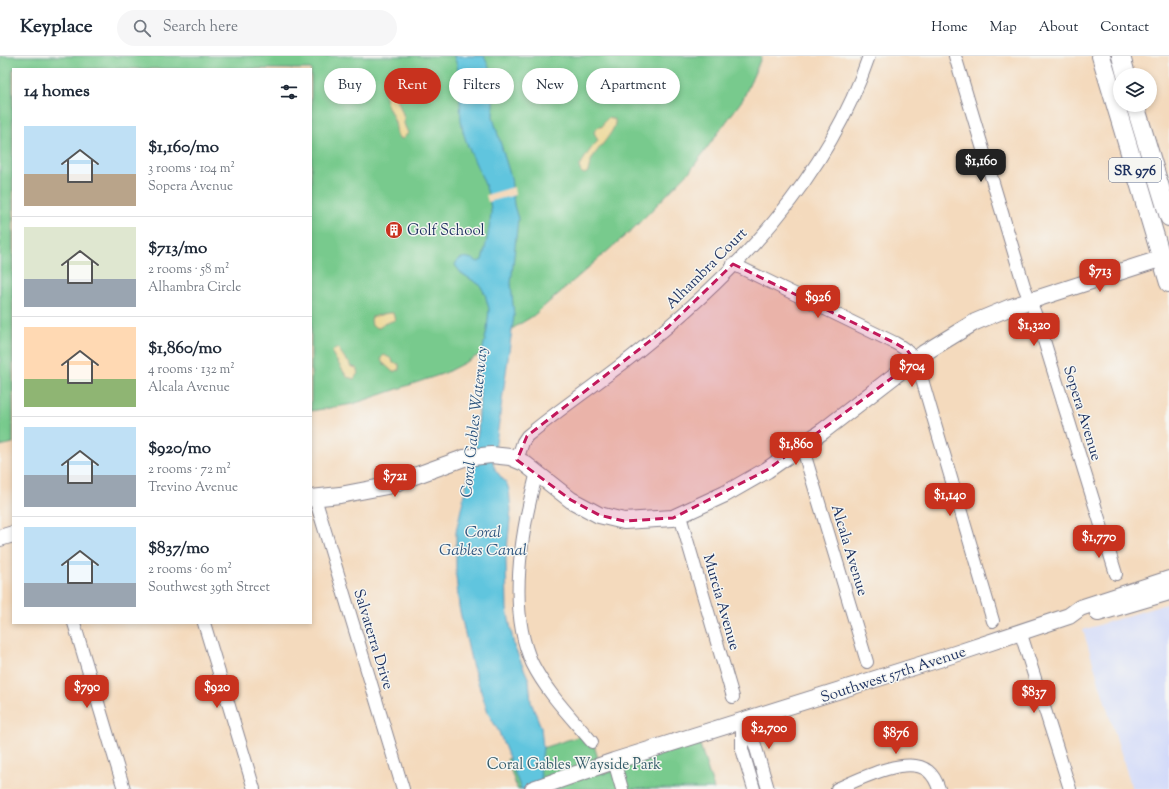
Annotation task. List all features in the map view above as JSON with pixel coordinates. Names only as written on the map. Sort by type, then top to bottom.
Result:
[{"type":"main road","name":"SR 976","points":[[1101,56],[1165,257],[1169,283]]},
{"type":"main road","points":[[1121,56],[1124,68]]},
{"type":"main road","name":"SR 976","points":[[1137,112],[1169,217]]},
{"type":"street","name":"Alhambra Court","points":[[517,460],[523,442],[527,436],[663,332],[701,298],[785,210],[816,165],[849,105],[869,56]]},
{"type":"street","name":"Sopera Avenue","points":[[955,56],[1024,286],[1038,321],[1116,574]]},
{"type":"street","points":[[313,498],[340,495],[387,486],[471,457],[498,455],[517,460],[537,472],[571,500],[599,515],[618,520],[632,521],[663,520],[680,516],[747,482],[802,446],[932,348],[975,322],[1030,301],[1165,257]]},
{"type":"street","points":[[733,264],[895,343],[907,350],[915,361],[921,376],[992,621]]},
{"type":"street","name":"Alcala Avenue","points":[[802,446],[867,662]]},
{"type":"street","points":[[537,472],[528,505],[522,544],[519,606],[520,628],[529,656],[543,682],[592,742]]},
{"type":"street","name":"Salvaterra Drive","points":[[313,498],[403,789]]},
{"type":"street","name":"Murcia Avenue","points":[[680,516],[733,697]]},
{"type":"street","points":[[0,538],[12,534]]},
{"type":"street","name":"Southwest 57th Avenue","points":[[541,787],[614,761],[955,654],[1020,631],[1069,616],[1083,618],[1143,594],[1169,579]]},
{"type":"street","name":"Southwest 57th Avenue","points":[[1143,594],[1169,592]]},
{"type":"street","points":[[74,624],[124,789]]},
{"type":"street","points":[[204,624],[254,789]]},
{"type":"street","points":[[1020,631],[1070,789]]},
{"type":"street","points":[[742,721],[742,749],[754,789]]},
{"type":"street","points":[[742,721],[755,745],[768,789]]},
{"type":"street","points":[[614,761],[622,789]]},
{"type":"street","points":[[837,789],[880,772],[909,765],[919,766],[928,771],[940,789]]},
{"type":"highlighted area","points":[[733,264],[895,343],[907,350],[915,361],[767,470],[673,518],[624,521],[599,515],[571,500],[517,460],[527,436],[668,327]]},
{"type":"shaded area","points":[[1169,603],[1169,789],[1132,789],[1083,630]]},
{"type":"green space","points":[[0,56],[762,56],[743,99],[690,171],[635,227],[533,316],[515,327],[483,353],[445,373],[353,404],[312,411],[312,68],[12,68],[12,443],[0,446]]},
{"type":"green space","name":"Coral Gables Wayside Park","points":[[590,733],[603,774],[699,742],[714,789],[517,789],[507,759]]},
{"type":"sand","points":[[387,104],[399,104],[404,117],[404,124],[408,133],[403,139],[399,138],[398,136],[395,122]]},
{"type":"sand","points":[[609,117],[615,120],[613,129],[593,157],[588,172],[584,174],[581,172],[579,167],[598,141],[594,132],[597,128],[603,126],[603,123]]},
{"type":"sand","points":[[393,313],[395,320],[384,324],[379,328],[372,326],[372,317]]},
{"type":"sand","points":[[338,348],[346,360],[350,363],[350,366],[356,368],[358,373],[354,379],[347,377],[333,355],[332,351]]},
{"type":"sand","points":[[384,355],[392,359],[393,363],[399,364],[399,370],[393,372],[382,362],[381,358]]},
{"type":"water","name":"Coral Gables Canal","points":[[454,56],[484,56],[489,68],[458,68]]},
{"type":"water","name":"Coral Gables Canal","points":[[460,104],[493,104],[493,118],[511,178],[514,205],[518,219],[511,283],[514,316],[493,464],[496,471],[507,484],[509,490],[511,510],[506,559],[507,609],[514,646],[529,680],[531,702],[541,727],[543,748],[540,771],[544,789],[521,789],[499,732],[488,713],[472,664],[459,607],[456,576],[456,532],[478,432],[480,394],[478,371],[487,330],[489,309],[485,294],[480,285],[461,273],[455,265],[459,259],[462,258],[470,258],[478,262],[482,260],[488,234],[491,209],[489,197],[463,131]]},
{"type":"pier","points":[[514,187],[515,195],[488,202],[486,195]]},
{"type":"place","name":"Golf School","points":[[394,230]]},
{"type":"water label","name":"Coral Gables Waterway","points":[[473,422]]}]
